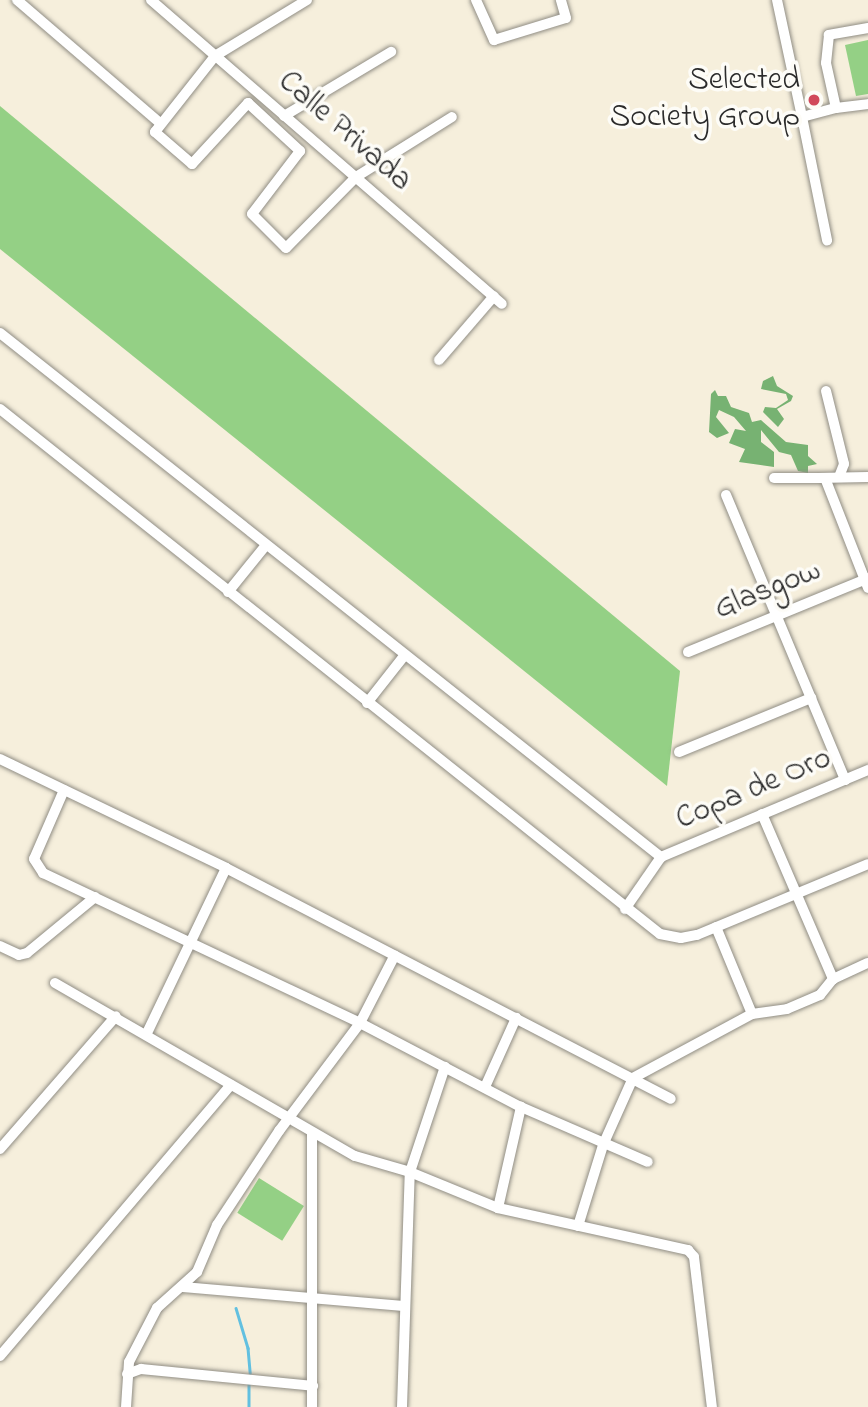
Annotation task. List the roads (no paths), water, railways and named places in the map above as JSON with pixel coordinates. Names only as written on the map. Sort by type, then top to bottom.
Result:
[{"type":"street","points":[[17,0],[159,122]]},
{"type":"street","name":"Calle Privada","points":[[150,0],[498,300],[439,360]]},
{"type":"street","points":[[307,0],[215,55],[159,122],[156,134],[191,165],[247,102],[300,153],[252,214],[286,248],[356,177],[452,117]]},
{"type":"street","points":[[476,0],[494,40],[566,18],[561,0]]},
{"type":"street","points":[[778,0],[827,240]]},
{"type":"street","points":[[836,108],[826,63],[827,37],[868,28]]},
{"type":"street","points":[[284,116],[391,52]]},
{"type":"street","points":[[802,117],[836,108],[868,104]]},
{"type":"street","points":[[0,333],[661,858],[625,909]]},
{"type":"street","points":[[827,391],[844,464],[839,477]]},
{"type":"street","points":[[0,409],[625,909],[670,937],[716,927],[868,864]]},
{"type":"street","points":[[867,582],[825,478],[774,478],[868,477]]},
{"type":"street","points":[[726,495],[845,780]]},
{"type":"street","points":[[228,592],[266,545]]},
{"type":"street","name":"Glasgow","points":[[688,652],[867,582]]},
{"type":"street","points":[[367,703],[404,656]]},
{"type":"street","points":[[679,752],[811,698]]},
{"type":"street","points":[[0,759],[226,868],[671,1099]]},
{"type":"street","name":"Copa de Oro","points":[[661,858],[868,770]]},
{"type":"street","points":[[64,790],[34,859],[43,873],[360,1023],[521,1107],[603,1145],[648,1162]]},
{"type":"street","points":[[762,814],[833,979]]},
{"type":"street","points":[[147,1033],[226,868]]},
{"type":"street","points":[[0,946],[19,955],[27,953],[95,897]]},
{"type":"street","points":[[716,927],[752,1014]]},
{"type":"street","points":[[126,1407],[127,1374],[157,1308],[167,1295],[182,1287],[197,1272],[217,1226],[288,1121],[360,1023],[395,955]]},
{"type":"street","points":[[578,1226],[603,1145],[633,1078],[752,1014],[805,1003],[820,995],[833,979],[868,963]]},
{"type":"street","points":[[55,983],[147,1033],[288,1121],[355,1156],[410,1172],[498,1208],[693,1255],[712,1407]]},
{"type":"street","points":[[0,1149],[116,1016]]},
{"type":"street","points":[[485,1087],[516,1018]]},
{"type":"street","points":[[402,1407],[410,1172],[445,1068]]},
{"type":"street","points":[[0,1356],[231,1085]]},
{"type":"street","points":[[498,1208],[521,1107]]},
{"type":"street","points":[[312,1134],[312,1407]]},
{"type":"street","points":[[182,1287],[404,1306]]},
{"type":"street","points":[[127,1374],[141,1369],[313,1386]]},
{"type":"waterway","points":[[236,1308],[248,1348],[250,1373]]},
{"type":"waterway","points":[[249,1382],[249,1407]]},
{"type":"place","name":"Selected Society Group","points":[[814,100]]}]
